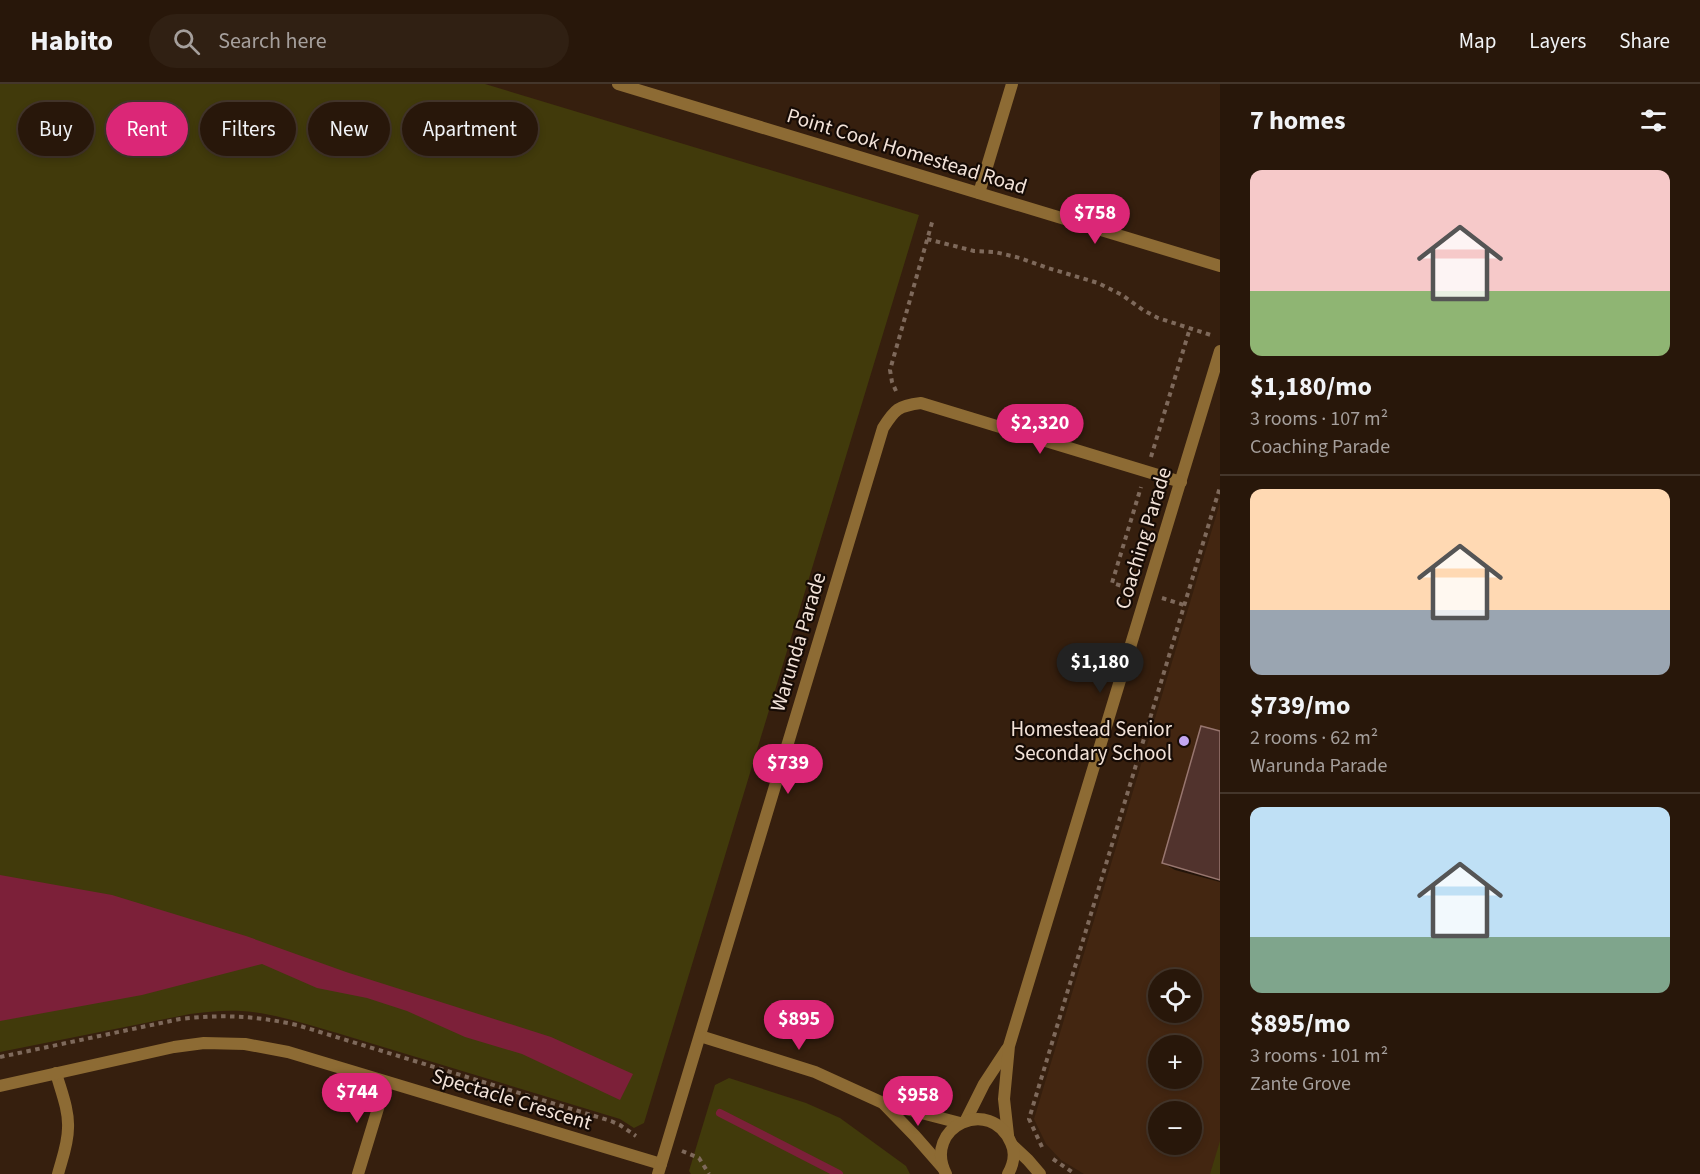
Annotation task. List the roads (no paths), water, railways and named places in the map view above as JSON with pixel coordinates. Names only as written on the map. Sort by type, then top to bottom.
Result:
[{"type":"street","name":"Point Cook Homestead Road","points":[[618,84],[1220,266]]},
{"type":"street","points":[[979,193],[1012,84]]},
{"type":"street","name":"Coaching Parade","points":[[1008,1174],[1014,1157],[1004,1099],[1009,1046],[1220,351]]},
{"type":"street","name":"Warunda Parade","points":[[660,1169],[883,428],[892,412],[902,405],[921,403],[1181,482]]},
{"type":"street","points":[[700,1036],[815,1072],[883,1103],[963,1122],[978,1119],[989,1121],[1000,1126],[1010,1141],[1040,1174]]},
{"type":"street","name":"Spectacle Crescent","points":[[0,1086],[174,1047],[204,1043],[245,1044],[288,1052],[660,1169]]},
{"type":"street","name":"Coaching Parade","points":[[945,1172],[941,1159],[945,1138],[951,1130],[963,1122],[1009,1046]]},
{"type":"street","points":[[56,1073],[64,1100],[68,1128],[64,1153],[57,1174]]},
{"type":"street","points":[[358,1174],[386,1082]]},
{"type":"street","points":[[883,1103],[945,1172]]},
{"type":"waterway","points":[[720,1113],[839,1174]]},
{"type":"place","name":"Homestead Senior Secondary School","points":[[1184,741]]}]
